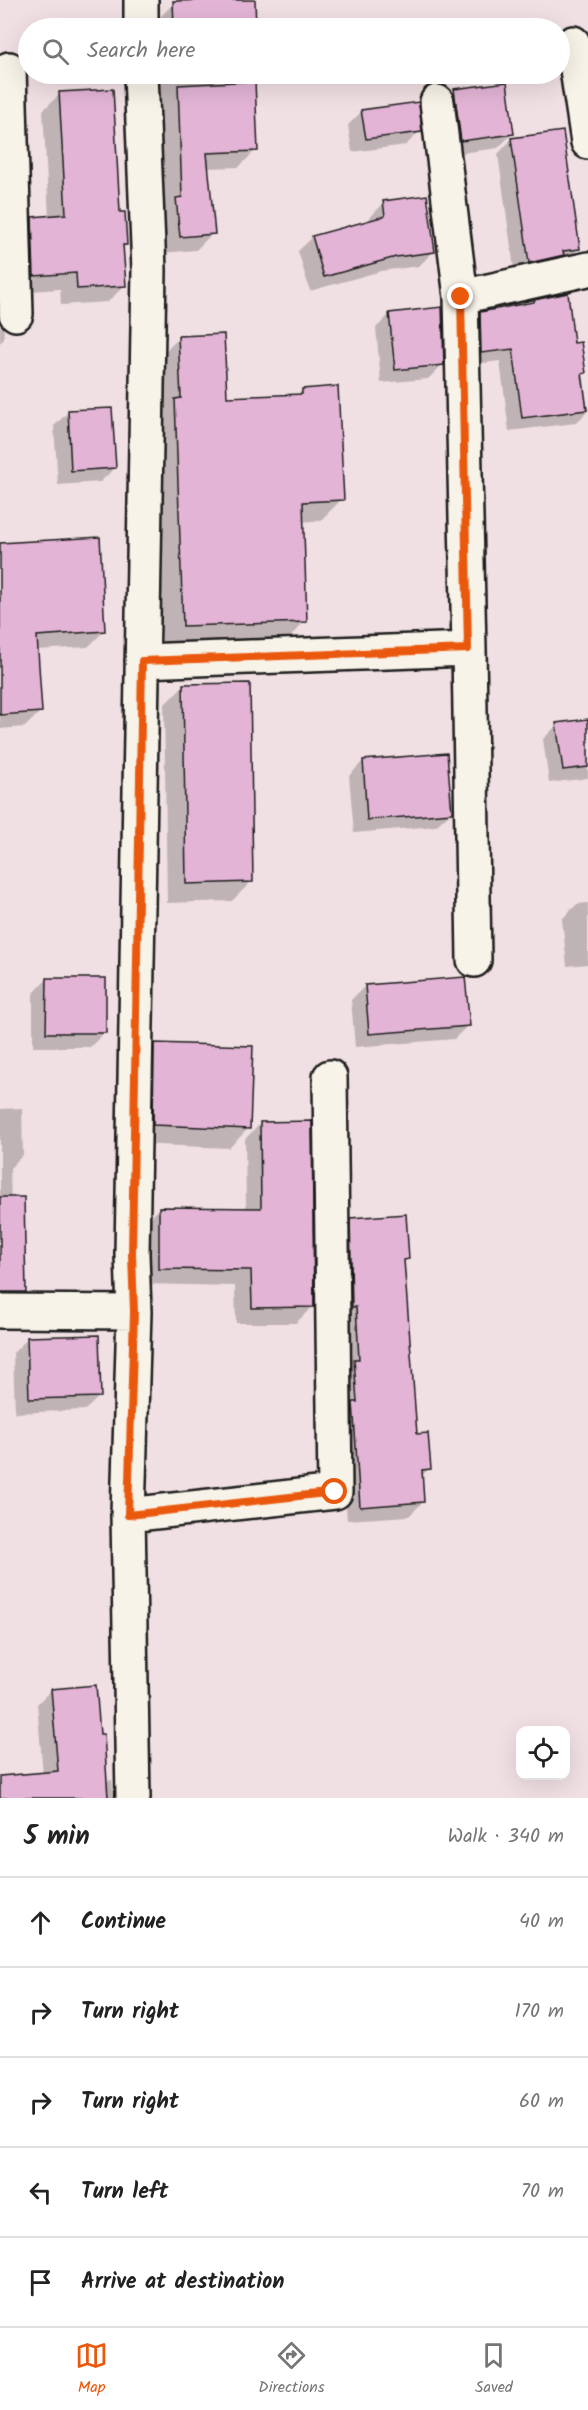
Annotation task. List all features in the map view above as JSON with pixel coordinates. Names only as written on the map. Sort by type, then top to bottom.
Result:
[{"type":"street","points":[[141,0],[141,18]]},
{"type":"street","points":[[573,43],[588,142]]},
{"type":"street","points":[[12,68],[16,314]]},
{"type":"street","points":[[133,1798],[128,1515],[134,1312],[132,1242],[149,270],[141,84]]},
{"type":"street","points":[[437,102],[461,297],[474,960]]},
{"type":"street","points":[[461,297],[588,269]]},
{"type":"street","points":[[142,661],[468,649]]},
{"type":"street","points":[[128,1515],[335,1492],[330,1077]]},
{"type":"street","points":[[0,1311],[134,1312]]},
{"type":"building","points":[[255,0],[256,18],[174,18],[173,1]]},
{"type":"building","points":[[255,84],[258,151],[207,153],[215,234],[180,237],[176,198],[182,197],[178,85]]},
{"type":"building","points":[[507,84],[514,134],[461,141],[454,89]]},
{"type":"building","points":[[113,89],[120,212],[125,212],[127,245],[123,245],[126,286],[77,289],[76,273],[34,276],[32,217],[66,214],[59,92]]},
{"type":"building","points":[[419,102],[422,132],[366,139],[361,110]]},
{"type":"building","points":[[563,131],[580,249],[563,251],[564,255],[529,263],[511,138]]},
{"type":"building","points":[[427,195],[435,252],[396,257],[324,277],[312,236],[385,216],[383,201]]},
{"type":"building","points":[[568,293],[574,343],[581,342],[586,373],[582,374],[587,410],[522,418],[513,349],[481,353],[480,312]]},
{"type":"building","points":[[442,307],[444,365],[395,370],[389,313]]},
{"type":"building","points":[[224,334],[227,397],[302,394],[302,389],[338,386],[344,500],[303,502],[307,622],[183,626],[175,399],[181,398],[178,336]]},
{"type":"building","points":[[112,408],[116,468],[71,471],[68,410]]},
{"type":"building","points":[[100,537],[105,631],[37,636],[42,712],[0,715],[0,543]]},
{"type":"building","points":[[250,683],[253,882],[186,884],[183,684]]},
{"type":"building","points":[[588,719],[588,767],[563,770],[556,723]]},
{"type":"building","points":[[447,753],[452,813],[367,820],[363,760]]},
{"type":"building","points":[[465,977],[470,1026],[369,1034],[365,985]]},
{"type":"building","points":[[47,978],[106,978],[106,1033],[46,1033]]},
{"type":"building","points":[[154,1043],[253,1046],[250,1129],[153,1125]]},
{"type":"building","points":[[312,1121],[314,1307],[252,1308],[251,1270],[159,1269],[159,1207],[261,1208],[260,1122]]},
{"type":"building","points":[[0,1197],[24,1197],[26,1292],[0,1292]]},
{"type":"building","points":[[406,1214],[409,1259],[404,1260],[417,1434],[428,1433],[431,1469],[422,1470],[424,1502],[360,1507],[353,1402],[357,1402],[354,1359],[359,1359],[356,1307],[352,1307],[350,1218]]},
{"type":"building","points":[[99,1335],[101,1397],[29,1399],[27,1337]]},
{"type":"building","points":[[96,1685],[100,1734],[104,1734],[108,1798],[0,1798],[0,1776],[58,1771],[51,1689]]},
{"type":"route","points":[[335,1492],[128,1515],[134,1312],[132,1254],[142,661],[468,649],[461,297]]}]
